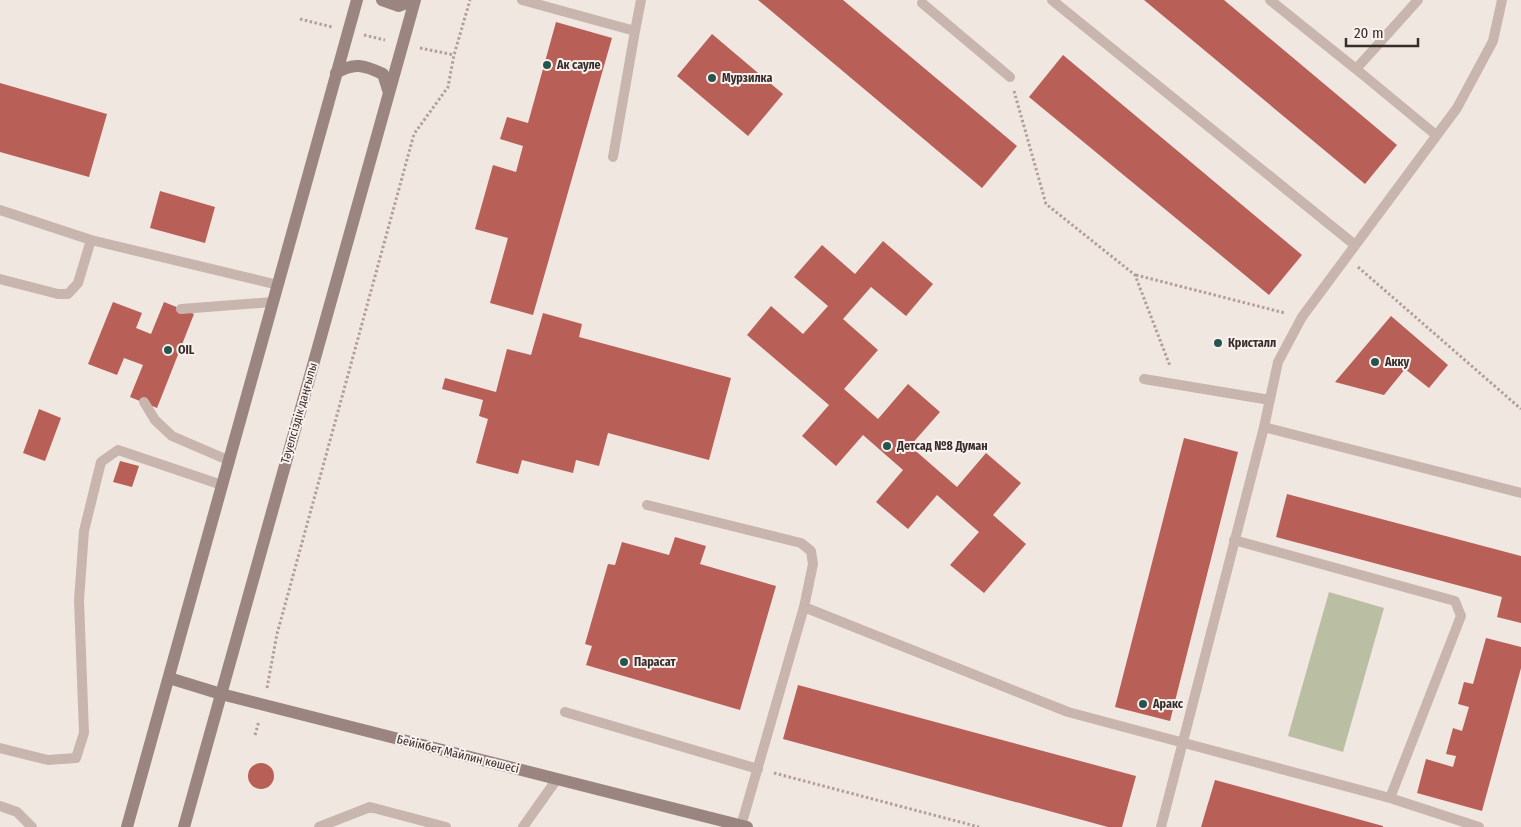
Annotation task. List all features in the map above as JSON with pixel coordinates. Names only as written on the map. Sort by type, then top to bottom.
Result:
[{"type":"main road","points":[[127,827],[357,0]]},
{"type":"main road","points":[[382,0],[399,6],[414,0]]},
{"type":"main road","name":"Тәуелсіздік даңғылы","points":[[184,827],[414,0]]},
{"type":"main road","points":[[336,73],[349,65],[365,65],[383,74],[389,93]]},
{"type":"main road","name":"Бейімбет Майлин көшесі","points":[[169,678],[221,694],[744,826]]},
{"type":"lane","points":[[522,0],[635,31]]},
{"type":"lane","points":[[613,157],[642,0]]},
{"type":"lane","points":[[1052,0],[1355,245]]},
{"type":"lane","points":[[1270,0],[1436,135]]},
{"type":"lane","points":[[1356,69],[1418,0]]},
{"type":"lane","points":[[1161,827],[1264,427],[1278,362],[1302,317],[1457,108],[1493,41],[1502,0]]},
{"type":"lane","points":[[922,1],[1010,77]]},
{"type":"lane","points":[[0,210],[92,240],[278,285]]},
{"type":"lane","points":[[0,279],[58,294],[68,294],[78,283],[92,240]]},
{"type":"lane","points":[[181,309],[273,302]]},
{"type":"lane","points":[[1144,379],[1270,400]]},
{"type":"lane","points":[[144,402],[155,420],[172,436],[230,461]]},
{"type":"lane","points":[[1264,427],[1521,494]]},
{"type":"lane","points":[[0,748],[48,760],[76,758],[84,733],[79,600],[84,531],[101,462],[118,450],[222,485]]},
{"type":"lane","points":[[647,505],[801,543],[811,551],[813,564],[804,607],[758,769],[744,826]]},
{"type":"lane","points":[[1234,540],[1455,601],[1461,616],[1390,798]]},
{"type":"lane","points":[[804,607],[1068,712],[1390,798],[1458,824],[1479,827]]},
{"type":"lane","points":[[564,712],[758,769]]},
{"type":"lane","points":[[523,827],[557,779]]},
{"type":"lane","points":[[0,806],[17,812],[32,827]]},
{"type":"lane","points":[[319,827],[370,807],[446,827]]},
{"type":"path","points":[[255,735],[264,704],[277,634],[414,134],[448,87],[454,55],[470,0]]},
{"type":"path","points":[[300,19],[454,55]]},
{"type":"path","points":[[1010,77],[1046,204],[1135,275],[1302,317]]},
{"type":"path","points":[[1346,257],[1521,409]]},
{"type":"path","points":[[1135,275],[1176,383]]},
{"type":"path","points":[[758,769],[979,827]]},
{"type":"green space","points":[[1329,592],[1384,608],[1343,752],[1288,736]]},
{"type":"building","points":[[758,0],[843,0],[1017,146],[982,188]]},
{"type":"building","points":[[1144,0],[1224,0],[1397,145],[1365,184]]},
{"type":"building","points":[[556,22],[612,38],[533,315],[490,303],[508,238],[475,229],[493,165],[516,172],[523,146],[500,139],[507,117],[528,123]]},
{"type":"building","points":[[712,34],[783,94],[748,136],[677,76]]},
{"type":"building","points":[[1063,55],[1302,255],[1269,295],[1029,97]]},
{"type":"building","points":[[0,83],[107,114],[89,177],[0,152]]},
{"type":"building","points":[[160,191],[215,207],[205,243],[150,228]]},
{"type":"building","points":[[883,241],[933,284],[906,316],[871,287],[843,319],[878,350],[844,389],[878,419],[908,384],[940,412],[910,446],[957,487],[986,453],[1021,483],[993,515],[1026,544],[984,593],[950,565],[979,532],[937,495],[908,529],[876,502],[903,470],[863,435],[836,466],[802,436],[829,405],[747,335],[771,306],[803,334],[828,306],[794,277],[822,245],[855,274]]},
{"type":"building","points":[[113,302],[142,313],[136,328],[151,334],[164,302],[194,314],[157,408],[130,397],[143,365],[124,358],[117,375],[88,364]]},
{"type":"building","points":[[543,313],[582,324],[579,337],[731,378],[709,460],[608,433],[599,466],[576,460],[573,473],[522,460],[518,474],[476,463],[488,419],[479,416],[483,400],[442,389],[445,378],[496,392],[507,349],[531,355]]},
{"type":"building","points":[[1391,316],[1448,365],[1429,388],[1405,369],[1384,395],[1335,382]]},
{"type":"building","points":[[39,409],[61,418],[45,461],[23,453]]},
{"type":"building","points":[[1184,438],[1238,452],[1170,721],[1115,707]]},
{"type":"building","points":[[120,461],[139,466],[132,487],[113,482]]},
{"type":"building","points":[[1287,494],[1521,556],[1521,623],[1497,617],[1502,597],[1276,537]]},
{"type":"building","points":[[675,537],[706,546],[700,564],[776,586],[740,710],[586,665],[592,646],[585,644],[608,564],[615,565],[622,542],[669,555]]},
{"type":"building","points":[[1486,638],[1521,647],[1521,668],[1482,811],[1417,793],[1426,759],[1453,767],[1456,756],[1446,754],[1453,728],[1462,731],[1469,707],[1458,704],[1464,682],[1473,684]]},
{"type":"building","points":[[798,685],[1136,776],[1122,827],[1108,827],[783,739]]},
{"type":"building","points":[[261,763],[270,767],[274,776],[270,785],[261,789],[252,785],[248,776],[252,767]]},
{"type":"building","points":[[1215,780],[1383,826],[1383,827],[1201,827]]},
{"type":"place","name":"Ак сауле","points":[[547,65]]},
{"type":"place","name":"Мурзилка","points":[[712,78]]},
{"type":"place","name":"Кристалл","points":[[1218,343]]},
{"type":"place","name":"OIL","points":[[168,350]]},
{"type":"place","name":"Акку","points":[[1375,362]]},
{"type":"place","name":"Детсад №8 Думан","points":[[887,446]]},
{"type":"place","name":"Парасат","points":[[624,662]]},
{"type":"place","name":"Аракс","points":[[1143,704]]}]
